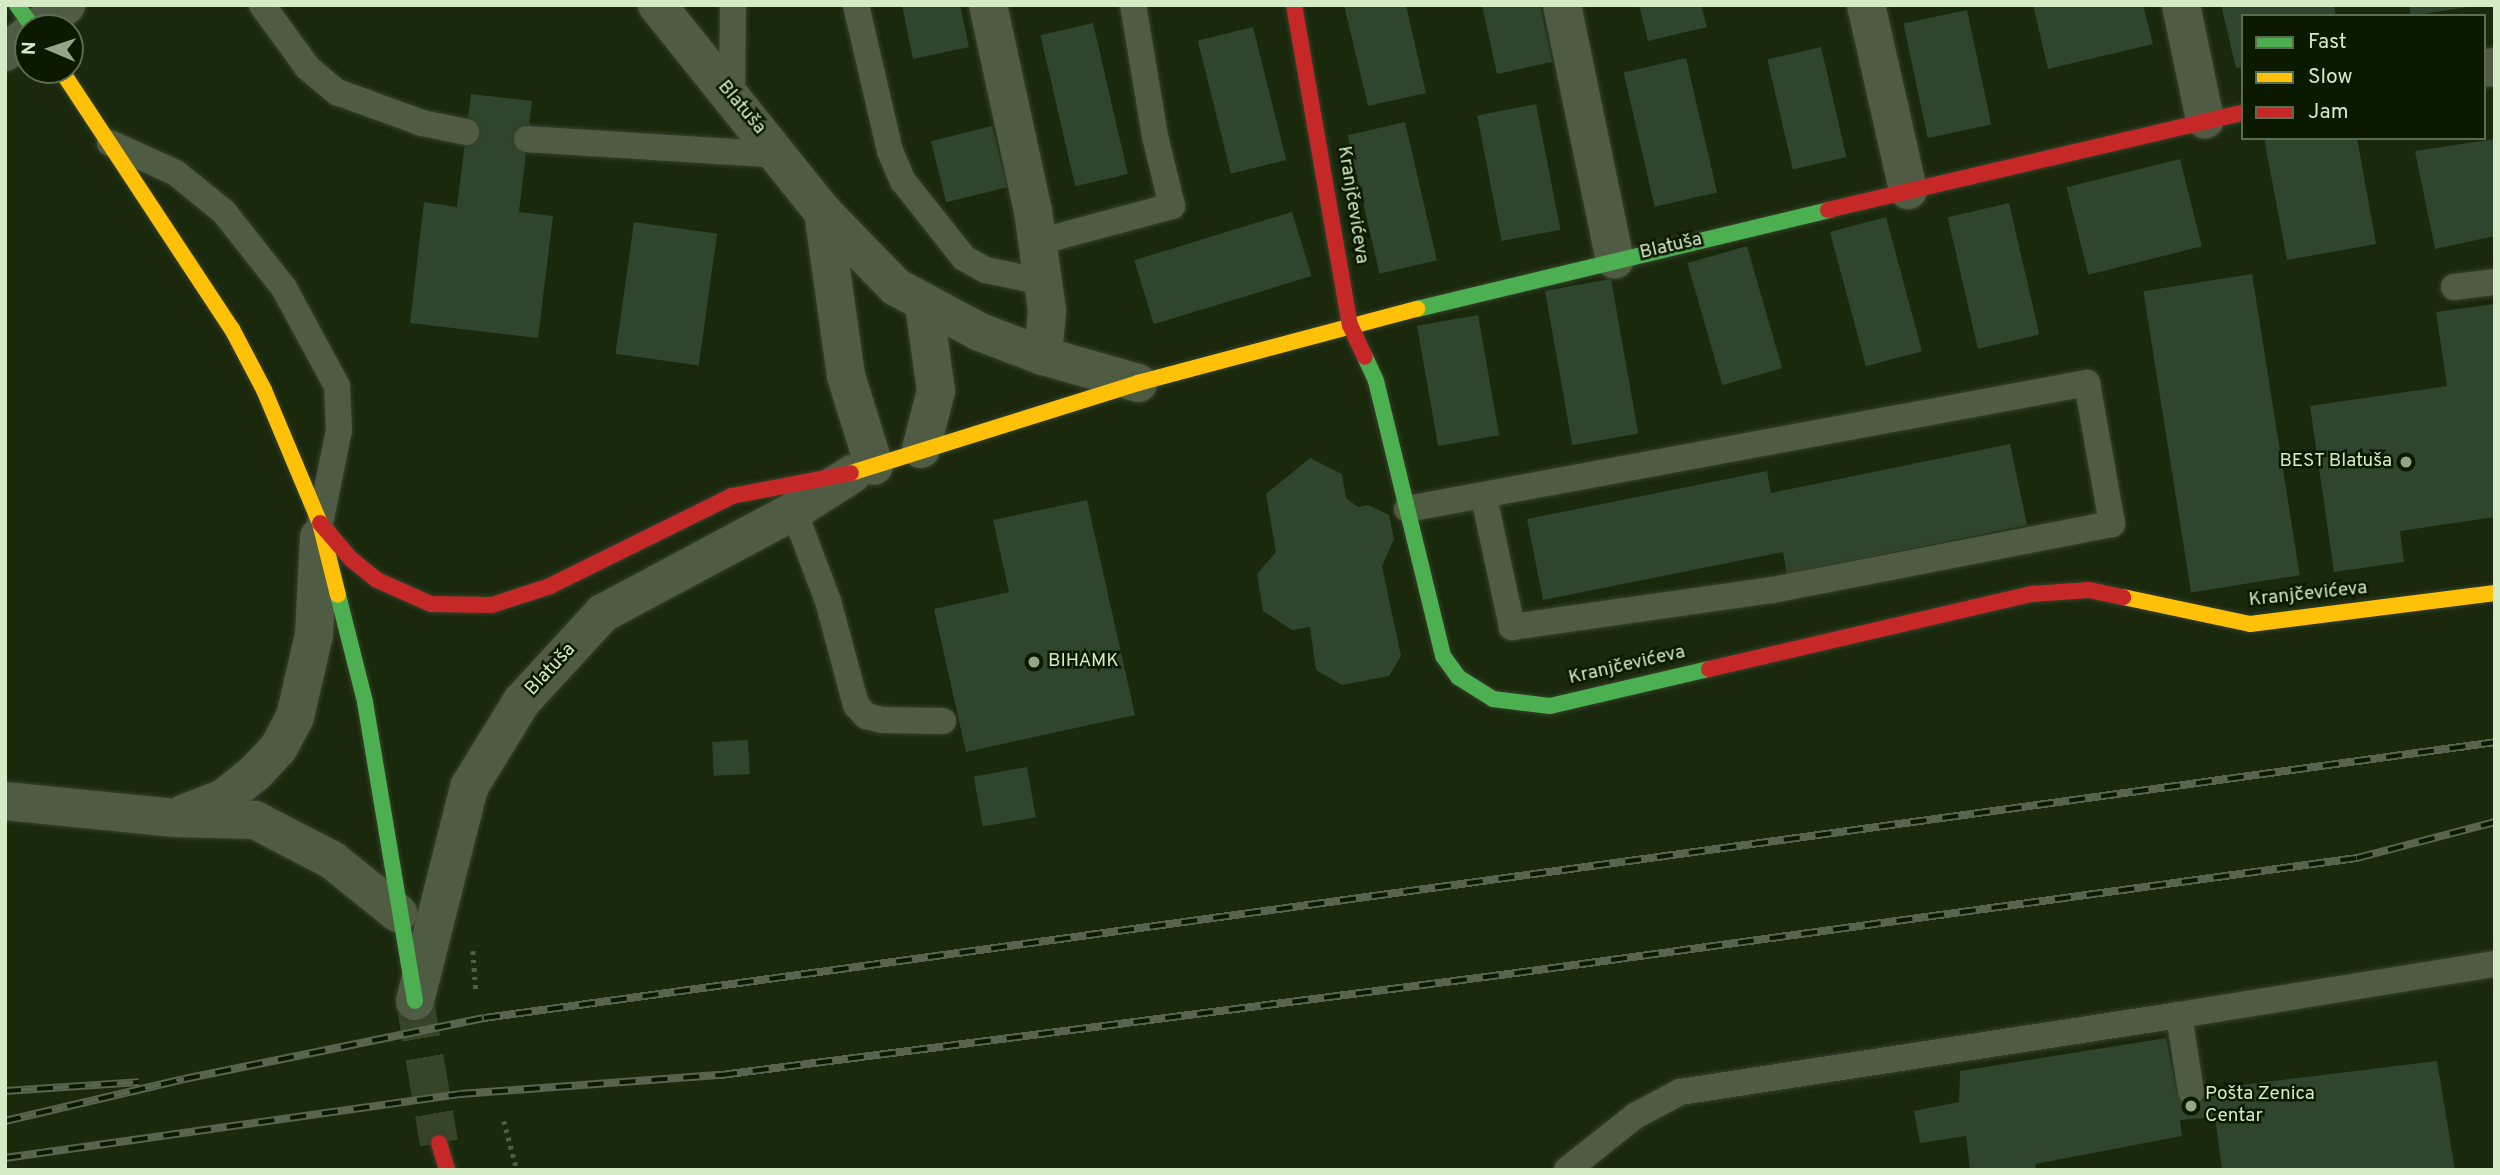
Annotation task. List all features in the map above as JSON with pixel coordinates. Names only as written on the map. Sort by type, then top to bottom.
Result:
[{"type":"street","name":"Blatuša","points":[[657,5],[861,256],[924,305],[1043,356],[1138,383]]},
{"type":"street","points":[[988,5],[1038,242],[1047,312],[1043,356]]},
{"type":"street","name":"Kranjčevićeva","points":[[1294,5],[1350,325],[1376,381],[1443,656],[1458,677],[1493,699],[1550,706],[2032,594],[2089,590],[2250,624],[2495,593]]},
{"type":"street","points":[[1562,5],[1615,260]]},
{"type":"street","points":[[1866,5],[1908,190]]},
{"type":"street","points":[[2181,5],[2205,120]]},
{"type":"street","points":[[70,84],[232,329],[264,390],[320,523],[365,702],[398,914],[415,1000]]},
{"type":"street","name":"Blatuša","points":[[320,523],[351,559],[377,580],[431,604],[492,606],[550,586],[732,496],[864,469],[1138,383],[1350,325],[1908,190],[2241,113]]},
{"type":"street","name":"Blatuša","points":[[823,212],[846,376],[864,469]]},
{"type":"street","points":[[921,449],[936,391],[924,305]]},
{"type":"street","name":"Blatuša","points":[[415,1000],[469,787],[522,701],[603,613],[864,469]]},
{"type":"street","points":[[175,818],[224,798],[256,772],[279,747],[295,717],[314,635],[320,523]]},
{"type":"street","points":[[5,801],[175,818],[255,820],[332,860],[398,914]]},
{"type":"street","points":[[439,1143],[447,1170]]},
{"type":"lane","points":[[261,5],[308,68],[337,92],[422,123],[466,132]]},
{"type":"lane","points":[[732,99],[733,5]]},
{"type":"lane","points":[[856,5],[890,151],[903,181],[964,258],[986,270],[1043,282]]},
{"type":"lane","points":[[1038,242],[1172,206],[1155,135],[1133,5]]},
{"type":"lane","points":[[527,139],[780,155]]},
{"type":"lane","points":[[110,143],[176,173],[224,212],[284,288],[337,386],[339,430],[320,523]]},
{"type":"lane","points":[[2454,287],[2495,282]]},
{"type":"lane","points":[[1407,509],[1484,498],[2087,383],[2112,524],[1772,590],[1512,627],[1484,498]]},
{"type":"lane","points":[[794,510],[828,601],[856,705],[866,716],[882,720],[943,721]]},
{"type":"lane","points":[[1567,1170],[1634,1116],[1680,1092],[2495,964]]},
{"type":"lane","points":[[2179,1015],[2191,1092]]},
{"type":"path","points":[[504,1121],[517,1170]]},
{"type":"building","points":[[902,5],[960,5],[969,47],[913,59]]},
{"type":"building","points":[[1344,5],[1406,5],[1426,93],[1368,106]]},
{"type":"building","points":[[1482,5],[1540,5],[1552,62],[1497,74]]},
{"type":"building","points":[[1639,5],[1701,5],[1707,27],[1648,41]]},
{"type":"building","points":[[2033,5],[2143,5],[2153,44],[2048,69]]},
{"type":"building","points":[[2221,5],[2334,5],[2336,14],[2241,14],[2241,67],[2236,68]]},
{"type":"building","points":[[2409,5],[2473,5],[2423,14],[2411,14]]},
{"type":"building","points":[[1967,10],[1991,124],[1928,138],[1903,24]]},
{"type":"building","points":[[1093,23],[1128,174],[1075,186],[1040,35]]},
{"type":"building","points":[[1253,27],[1286,160],[1231,174],[1198,41]]},
{"type":"building","points":[[1821,47],[1846,157],[1793,169],[1767,59]]},
{"type":"building","points":[[1686,58],[1717,192],[1655,207],[1624,72]]},
{"type":"building","points":[[471,94],[532,101],[519,212],[553,216],[538,338],[410,323],[424,202],[457,207]]},
{"type":"building","points":[[1536,104],[1560,230],[1502,241],[1477,115]]},
{"type":"building","points":[[1405,122],[1437,260],[1379,274],[1348,135]]},
{"type":"building","points":[[992,126],[1007,187],[946,202],[931,141]]},
{"type":"building","points":[[2495,139],[2495,236],[2435,249],[2415,151]]},
{"type":"building","points":[[2264,140],[2357,140],[2376,244],[2287,260]]},
{"type":"building","points":[[2180,159],[2202,246],[2088,275],[2066,187]]},
{"type":"building","points":[[2009,203],[2039,335],[1978,349],[1948,217]]},
{"type":"building","points":[[1292,212],[1312,276],[1154,324],[1134,260]]},
{"type":"building","points":[[1886,217],[1922,351],[1866,366],[1830,232]]},
{"type":"building","points":[[634,222],[717,234],[699,365],[615,354]]},
{"type":"building","points":[[1747,246],[1782,368],[1722,385],[1687,263]]},
{"type":"building","points":[[2252,274],[2300,575],[2191,592],[2143,291]]},
{"type":"building","points":[[1611,279],[1638,434],[1572,445],[1545,291]]},
{"type":"building","name":"BEST Blatuša","points":[[2495,304],[2495,517],[2400,531],[2404,562],[2334,572],[2310,406],[2447,386],[2436,312]]},
{"type":"building","points":[[1478,315],[1499,435],[1438,446],[1417,326]]},
{"type":"building","points":[[2010,444],[2027,525],[1787,574],[1783,552],[1543,600],[1527,519],[1767,471],[1771,493]]},
{"type":"building","points":[[1310,458],[1342,474],[1346,498],[1358,507],[1368,505],[1389,515],[1394,539],[1382,566],[1401,656],[1389,676],[1342,685],[1316,670],[1310,627],[1292,630],[1263,611],[1257,574],[1276,552],[1266,494]]},
{"type":"building","name":"BIHAMK","points":[[1087,500],[1135,715],[966,752],[934,609],[1009,592],[993,520]]},
{"type":"building","points":[[748,740],[750,774],[714,776],[712,742]]},
{"type":"building","points":[[1027,767],[1036,817],[983,827],[974,776]]},
{"type":"building","name":"Pošta Zenica Centar","points":[[2166,1038],[2177,1093],[2437,1061],[2455,1170],[2222,1170],[2215,1117],[2180,1120],[2182,1136],[2035,1164],[2036,1170],[1970,1170],[1966,1136],[1920,1143],[1914,1111],[1959,1102],[1960,1071]]},
{"type":"tunnel","points":[[415,1001],[439,1143]]},
{"type":"railway","points":[[5,1121],[184,1079],[484,1018],[2495,742]]},
{"type":"railway","points":[[5,1158],[460,1094],[721,1075],[1516,973],[2357,858],[2495,822]]},
{"type":"railway","points":[[5,1091],[139,1082]]},
{"type":"traffic: fast","points":[[17,5],[23,14]]},
{"type":"traffic: fast","points":[[1417,309],[1828,210]]},
{"type":"traffic: fast","points":[[1365,357],[1376,381],[1443,656],[1458,677],[1493,699],[1550,706],[1709,669]]},
{"type":"traffic: fast","points":[[338,595],[365,702],[415,1001]]},
{"type":"traffic: slow","points":[[70,84],[232,329],[264,390],[320,523],[338,595]]},
{"type":"traffic: slow","points":[[851,473],[1138,383],[1417,309]]},
{"type":"traffic: slow","points":[[2123,597],[2250,624],[2495,593]]},
{"type":"traffic: jam","points":[[1294,5],[1350,325],[1365,357]]},
{"type":"traffic: jam","points":[[1828,210],[2241,113]]},
{"type":"traffic: jam","points":[[320,523],[351,559],[377,580],[431,604],[492,605],[550,586],[732,496],[851,473]]},
{"type":"traffic: jam","points":[[1709,669],[2032,594],[2089,590],[2123,597]]},
{"type":"traffic: jam","points":[[439,1143],[447,1170]]},
{"type":"place","name":"BEST Blatuša","points":[[2406,462]]},
{"type":"place","name":"BIHAMK","points":[[1034,662]]},
{"type":"place","name":"Pošta Zenica Centar","points":[[2191,1106]]}]
